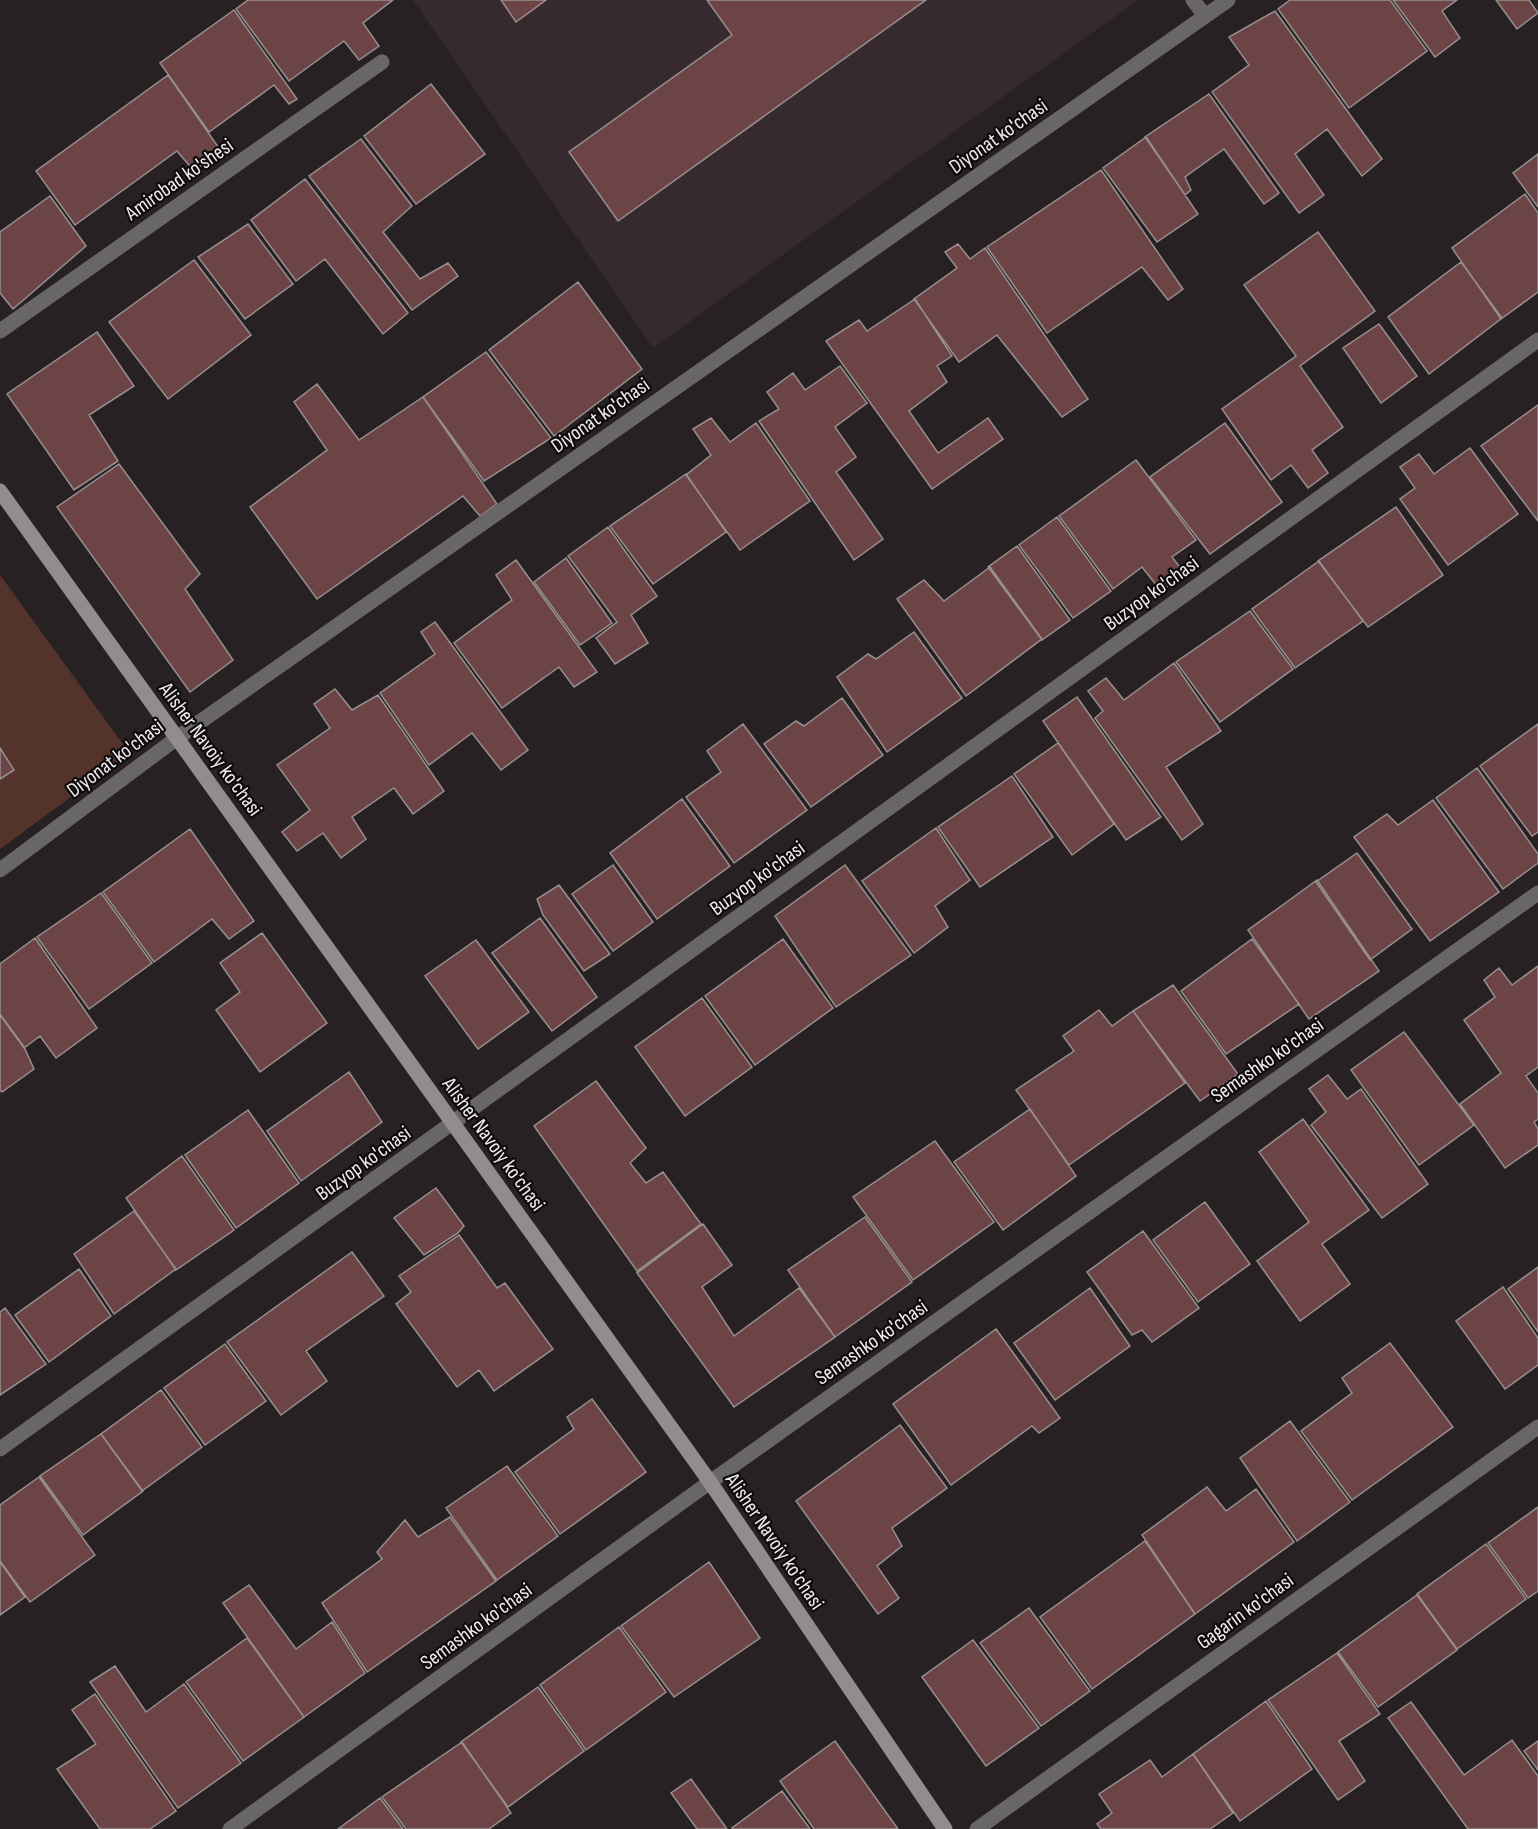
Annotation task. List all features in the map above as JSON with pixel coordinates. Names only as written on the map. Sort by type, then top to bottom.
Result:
[{"type":"street","points":[[1193,0],[1205,16]]},
{"type":"street","name":"Diyonat ko'chasi","points":[[0,870],[177,738],[1228,0]]},
{"type":"street","name":"Amirobad ko'shesi","points":[[0,331],[382,62]]},
{"type":"street","name":"Buzyop ko'chasi","points":[[0,1449],[1538,340]]},
{"type":"street","name":"Alisher Navoiy ko'chasi","points":[[0,491],[710,1482],[945,1829]]},
{"type":"street","name":"Semashko ko'chasi","points":[[230,1829],[710,1482],[1538,893]]},
{"type":"street","name":"Gagarin ko'chasi","points":[[977,1829],[1538,1426]]},
{"type":"shaded area","points":[[413,0],[1138,0],[653,348]]},
{"type":"shaded area","points":[[0,575],[130,754],[0,849]]},
{"type":"building","points":[[248,0],[393,0],[363,23],[379,46],[359,60],[344,41],[289,81],[236,9]]},
{"type":"building","points":[[501,0],[546,0],[516,22]]},
{"type":"building","points":[[707,0],[926,0],[618,221],[569,152],[732,35]]},
{"type":"building","points":[[1290,0],[1390,0],[1427,51],[1349,108],[1278,9]]},
{"type":"building","points":[[1393,0],[1457,0],[1442,11],[1460,38],[1435,57]]},
{"type":"building","points":[[1496,0],[1529,0],[1538,13],[1517,29]]},
{"type":"building","points":[[234,10],[297,99],[289,104],[274,85],[209,132],[160,63]]},
{"type":"building","points":[[1275,11],[1382,159],[1362,176],[1327,129],[1295,154],[1324,195],[1299,213],[1212,92],[1249,65],[1229,37]]},
{"type":"building","points":[[168,75],[221,151],[194,171],[177,151],[75,225],[36,171]]},
{"type":"building","points":[[431,84],[485,154],[416,204],[364,136]]},
{"type":"building","points":[[1209,94],[1279,193],[1264,204],[1224,149],[1185,177],[1191,190],[1185,195],[1145,137]]},
{"type":"building","points":[[1146,137],[1198,214],[1157,242],[1103,168]]},
{"type":"building","points":[[361,139],[412,206],[383,232],[420,279],[448,263],[458,276],[412,310],[309,176]]},
{"type":"building","points":[[1538,154],[1538,207],[1513,173]]},
{"type":"building","points":[[1101,170],[1183,289],[1168,300],[1142,267],[1047,333],[987,247]]},
{"type":"building","points":[[305,179],[408,313],[383,334],[325,259],[296,281],[251,220]]},
{"type":"building","points":[[1525,194],[1538,213],[1538,292],[1501,319],[1452,248]]},
{"type":"building","points":[[50,196],[86,246],[13,309],[0,293],[0,232]]},
{"type":"building","points":[[248,224],[293,284],[245,319],[198,257]]},
{"type":"building","points":[[1318,232],[1375,311],[1300,366],[1343,427],[1312,450],[1328,473],[1308,488],[1291,465],[1271,480],[1222,409],[1296,356],[1244,285]]},
{"type":"building","points":[[958,244],[970,259],[985,248],[1088,399],[1062,417],[997,335],[959,362],[914,299],[957,268],[945,252]]},
{"type":"building","points":[[194,260],[251,335],[168,399],[109,322]]},
{"type":"building","points":[[1461,262],[1502,318],[1429,374],[1388,317]]},
{"type":"building","points":[[578,282],[642,369],[554,436],[489,350]]},
{"type":"building","points":[[915,299],[952,356],[937,366],[947,382],[909,411],[938,453],[988,418],[1003,439],[932,489],[826,341],[859,320],[867,331]]},
{"type":"building","points":[[1379,324],[1417,376],[1381,403],[1343,348]]},
{"type":"building","points":[[97,332],[134,386],[89,415],[118,461],[74,490],[7,394]]},
{"type":"building","points":[[486,352],[551,438],[484,481],[423,397]]},
{"type":"building","points":[[840,366],[867,403],[835,427],[856,457],[836,472],[883,539],[854,560],[759,421],[779,409],[767,392],[793,373],[805,390]]},
{"type":"building","points":[[317,384],[359,440],[423,397],[497,504],[480,516],[463,496],[317,599],[250,507],[327,450],[294,402]]},
{"type":"building","points":[[1538,405],[1538,521],[1481,446]]},
{"type":"building","points":[[711,418],[730,442],[756,423],[810,501],[740,550],[686,475],[711,455],[693,429]]},
{"type":"building","points":[[1225,423],[1282,502],[1210,554],[1150,477]]},
{"type":"building","points":[[1470,448],[1518,514],[1448,565],[1400,499],[1415,488],[1400,467],[1419,454],[1434,474]]},
{"type":"building","points":[[1136,460],[1196,540],[1172,557],[1185,574],[1161,591],[1142,567],[1113,589],[1059,516]]},
{"type":"building","points":[[119,464],[200,574],[185,589],[233,660],[190,692],[57,507]]},
{"type":"building","points":[[686,474],[726,532],[653,584],[610,526]]},
{"type":"building","points":[[1396,507],[1443,575],[1368,627],[1318,561]]},
{"type":"building","points":[[1057,517],[1111,591],[1073,618],[1019,545]]},
{"type":"building","points":[[608,527],[657,596],[631,615],[648,643],[615,664],[596,638],[617,622],[568,556]]},
{"type":"building","points":[[1017,546],[1070,620],[1042,640],[988,567]]},
{"type":"building","points":[[566,558],[612,623],[580,645],[534,582]]},
{"type":"building","points":[[516,560],[597,672],[574,687],[559,667],[502,708],[454,643],[512,600],[496,575]]},
{"type":"building","points":[[1319,561],[1363,621],[1295,668],[1252,609]]},
{"type":"building","points":[[990,567],[1042,639],[966,696],[897,599],[924,580],[944,601]]},
{"type":"building","points":[[1250,611],[1293,669],[1220,722],[1176,662]]},
{"type":"building","points":[[435,622],[528,750],[501,770],[472,733],[429,765],[380,693],[435,654],[421,632]]},
{"type":"building","points":[[914,632],[962,698],[887,752],[837,677],[868,654],[876,659]]},
{"type":"building","points":[[1174,663],[1221,731],[1166,767],[1203,824],[1182,840],[1095,718],[1103,711],[1088,691],[1106,678],[1124,700]]},
{"type":"building","points":[[335,689],[352,710],[378,695],[444,791],[413,814],[394,788],[352,817],[366,839],[341,858],[323,833],[297,851],[282,832],[310,810],[277,765],[330,728],[314,704]]},
{"type":"building","points":[[1077,697],[1161,817],[1126,840],[1043,721]]},
{"type":"building","points":[[842,698],[883,755],[811,807],[764,744],[796,721],[804,726]]},
{"type":"building","points":[[743,724],[807,810],[734,863],[686,797],[721,772],[707,751]]},
{"type":"building","points":[[1538,724],[1538,832],[1532,836],[1480,766]]},
{"type":"building","points":[[1058,743],[1114,824],[1072,855],[1014,774]]},
{"type":"building","points":[[0,748],[14,770],[0,779]]},
{"type":"building","points":[[1477,768],[1538,854],[1538,863],[1503,889],[1436,798]]},
{"type":"building","points":[[1012,776],[1053,837],[980,887],[938,827]]},
{"type":"building","points":[[682,799],[730,866],[657,919],[610,853]]},
{"type":"building","points":[[1433,800],[1499,892],[1430,941],[1354,837],[1387,814],[1398,825]]},
{"type":"building","points":[[936,828],[970,880],[935,906],[948,927],[914,953],[862,881]]},
{"type":"building","points":[[190,829],[254,921],[229,939],[212,919],[154,962],[103,892]]},
{"type":"building","points":[[1357,853],[1412,929],[1370,960],[1316,882]]},
{"type":"building","points":[[613,865],[653,922],[613,951],[572,894]]},
{"type":"building","points":[[845,865],[911,955],[836,1007],[775,916]]},
{"type":"building","points":[[1317,880],[1379,971],[1309,1019],[1248,930]]},
{"type":"building","points":[[559,885],[610,954],[584,971],[543,915],[537,899]]},
{"type":"building","points":[[101,893],[152,963],[89,1009],[37,937]]},
{"type":"building","points":[[540,918],[597,997],[552,1031],[492,953]]},
{"type":"building","points":[[262,933],[327,1023],[260,1072],[216,1010],[240,992],[220,963]]},
{"type":"building","points":[[35,938],[97,1028],[56,1058],[40,1036],[24,1048],[0,1015],[0,964]]},
{"type":"building","points":[[783,939],[833,1008],[755,1065],[705,996]]},
{"type":"building","points":[[1252,939],[1299,1004],[1226,1054],[1181,991]]},
{"type":"building","points":[[476,940],[529,1012],[478,1049],[425,976]]},
{"type":"building","points":[[1538,966],[1538,1067],[1526,1076],[1538,1093],[1538,1119],[1534,1122],[1538,1129],[1538,1145],[1505,1168],[1460,1104],[1501,1073],[1464,1020],[1495,997],[1484,980],[1499,968],[1512,985]]},
{"type":"building","points":[[1173,985],[1238,1074],[1200,1101],[1133,1011]]},
{"type":"building","points":[[702,998],[752,1067],[685,1116],[635,1047]]},
{"type":"building","points":[[1099,1010],[1112,1026],[1133,1011],[1185,1083],[1069,1165],[1016,1090],[1074,1051],[1063,1036]]},
{"type":"building","points":[[0,1014],[24,1047],[34,1069],[2,1092],[0,1090]]},
{"type":"building","points":[[1404,1032],[1474,1125],[1419,1165],[1351,1070]]},
{"type":"building","points":[[349,1072],[382,1122],[301,1181],[267,1131]]},
{"type":"building","points":[[1328,1075],[1347,1099],[1361,1089],[1428,1184],[1382,1218],[1311,1125],[1326,1112],[1309,1089]]},
{"type":"building","points":[[596,1081],[646,1148],[630,1163],[646,1183],[663,1172],[701,1224],[637,1271],[534,1126]]},
{"type":"building","points":[[1030,1109],[1076,1176],[1003,1230],[954,1162]]},
{"type":"building","points":[[248,1110],[299,1183],[236,1228],[185,1155]]},
{"type":"building","points":[[1303,1119],[1369,1210],[1322,1244],[1350,1284],[1300,1321],[1257,1261],[1309,1222],[1259,1152]]},
{"type":"building","points":[[935,1141],[994,1222],[913,1280],[853,1197]]},
{"type":"building","points":[[182,1156],[234,1230],[176,1270],[126,1198]]},
{"type":"building","points":[[436,1188],[464,1226],[458,1233],[424,1255],[394,1218]]},
{"type":"building","points":[[1205,1202],[1250,1264],[1198,1302],[1153,1240]]},
{"type":"building","points":[[134,1211],[176,1269],[114,1314],[74,1254]]},
{"type":"building","points":[[865,1217],[912,1282],[835,1337],[788,1270]]},
{"type":"building","points":[[703,1224],[732,1265],[702,1287],[734,1336],[799,1288],[835,1337],[734,1407],[637,1273]]},
{"type":"building","points":[[1143,1231],[1199,1308],[1152,1342],[1142,1330],[1132,1335],[1087,1272]]},
{"type":"building","points":[[459,1235],[497,1288],[505,1283],[553,1349],[494,1391],[479,1370],[457,1387],[396,1304],[411,1292],[399,1276]]},
{"type":"building","points":[[352,1252],[384,1296],[306,1351],[327,1381],[281,1415],[227,1342]]},
{"type":"building","points":[[1538,1267],[1538,1332],[1508,1289]]},
{"type":"building","points":[[79,1269],[111,1316],[49,1362],[15,1315]]},
{"type":"building","points":[[1503,1287],[1538,1338],[1538,1365],[1505,1389],[1456,1321]]},
{"type":"building","points":[[1090,1288],[1130,1346],[1055,1400],[1014,1343]]},
{"type":"building","points":[[5,1308],[46,1364],[0,1395],[0,1312]]},
{"type":"building","points":[[996,1329],[1060,1418],[1039,1433],[1032,1426],[951,1485],[893,1404]]},
{"type":"building","points":[[1390,1343],[1453,1427],[1352,1500],[1301,1431],[1352,1393],[1342,1378]]},
{"type":"building","points":[[225,1344],[266,1401],[205,1445],[164,1388]]},
{"type":"building","points":[[161,1390],[202,1447],[142,1491],[101,1434]]},
{"type":"building","points":[[592,1399],[646,1472],[560,1534],[515,1472],[574,1429],[567,1417]]},
{"type":"building","points":[[1290,1421],[1350,1502],[1297,1541],[1240,1458]]},
{"type":"building","points":[[900,1425],[947,1488],[892,1528],[902,1546],[877,1566],[899,1598],[878,1614],[796,1501]]},
{"type":"building","points":[[101,1434],[143,1491],[83,1535],[40,1476]]},
{"type":"building","points":[[507,1466],[558,1536],[497,1580],[446,1508]]},
{"type":"building","points":[[39,1477],[95,1555],[30,1602],[0,1561],[0,1505]]},
{"type":"building","points":[[1207,1487],[1226,1511],[1256,1489],[1294,1542],[1195,1614],[1142,1535]]},
{"type":"building","points":[[1538,1507],[1538,1591],[1528,1598],[1488,1543]]},
{"type":"building","points":[[450,1517],[496,1581],[367,1672],[322,1603],[382,1559],[377,1552],[405,1520],[418,1537]]},
{"type":"building","points":[[1145,1541],[1195,1614],[1092,1689],[1040,1617]]},
{"type":"building","points":[[1486,1544],[1526,1599],[1457,1649],[1417,1594]]},
{"type":"building","points":[[0,1562],[25,1597],[0,1615]]},
{"type":"building","points":[[709,1562],[760,1638],[674,1697],[621,1626]]},
{"type":"building","points":[[249,1585],[296,1649],[332,1622],[365,1673],[304,1717],[223,1603]]},
{"type":"building","points":[[1417,1595],[1457,1650],[1378,1707],[1338,1652]]},
{"type":"building","points":[[1029,1608],[1090,1691],[1041,1726],[980,1643]]},
{"type":"building","points":[[619,1627],[666,1692],[586,1750],[540,1685]]},
{"type":"building","points":[[247,1638],[304,1717],[243,1761],[186,1682]]},
{"type":"building","points":[[973,1640],[1039,1728],[986,1766],[922,1677]]},
{"type":"building","points":[[1337,1653],[1380,1714],[1339,1741],[1365,1781],[1338,1800],[1268,1700]]},
{"type":"building","points":[[115,1666],[146,1712],[184,1684],[241,1763],[178,1808],[90,1682]]},
{"type":"building","points":[[538,1687],[584,1751],[508,1807],[461,1742]]},
{"type":"building","points":[[95,1694],[176,1811],[150,1829],[100,1829],[57,1769],[96,1744],[72,1710]]},
{"type":"building","points":[[1266,1701],[1312,1769],[1240,1821],[1193,1754]]},
{"type":"building","points":[[1411,1702],[1464,1775],[1512,1740],[1538,1776],[1538,1829],[1468,1829],[1388,1718]]},
{"type":"building","points":[[835,1741],[898,1829],[814,1829],[780,1781]]},
{"type":"building","points":[[1538,1741],[1538,1770],[1524,1751]]},
{"type":"building","points":[[462,1742],[511,1813],[489,1829],[406,1829],[382,1797]]},
{"type":"building","points":[[1193,1754],[1233,1813],[1210,1829],[1101,1829],[1097,1824],[1112,1813],[1099,1794],[1150,1760],[1162,1777]]},
{"type":"building","points":[[691,1779],[727,1829],[697,1829],[671,1793]]},
{"type":"building","points":[[782,1791],[810,1829],[732,1829],[732,1828]]},
{"type":"building","points":[[380,1798],[403,1829],[338,1829]]}]
